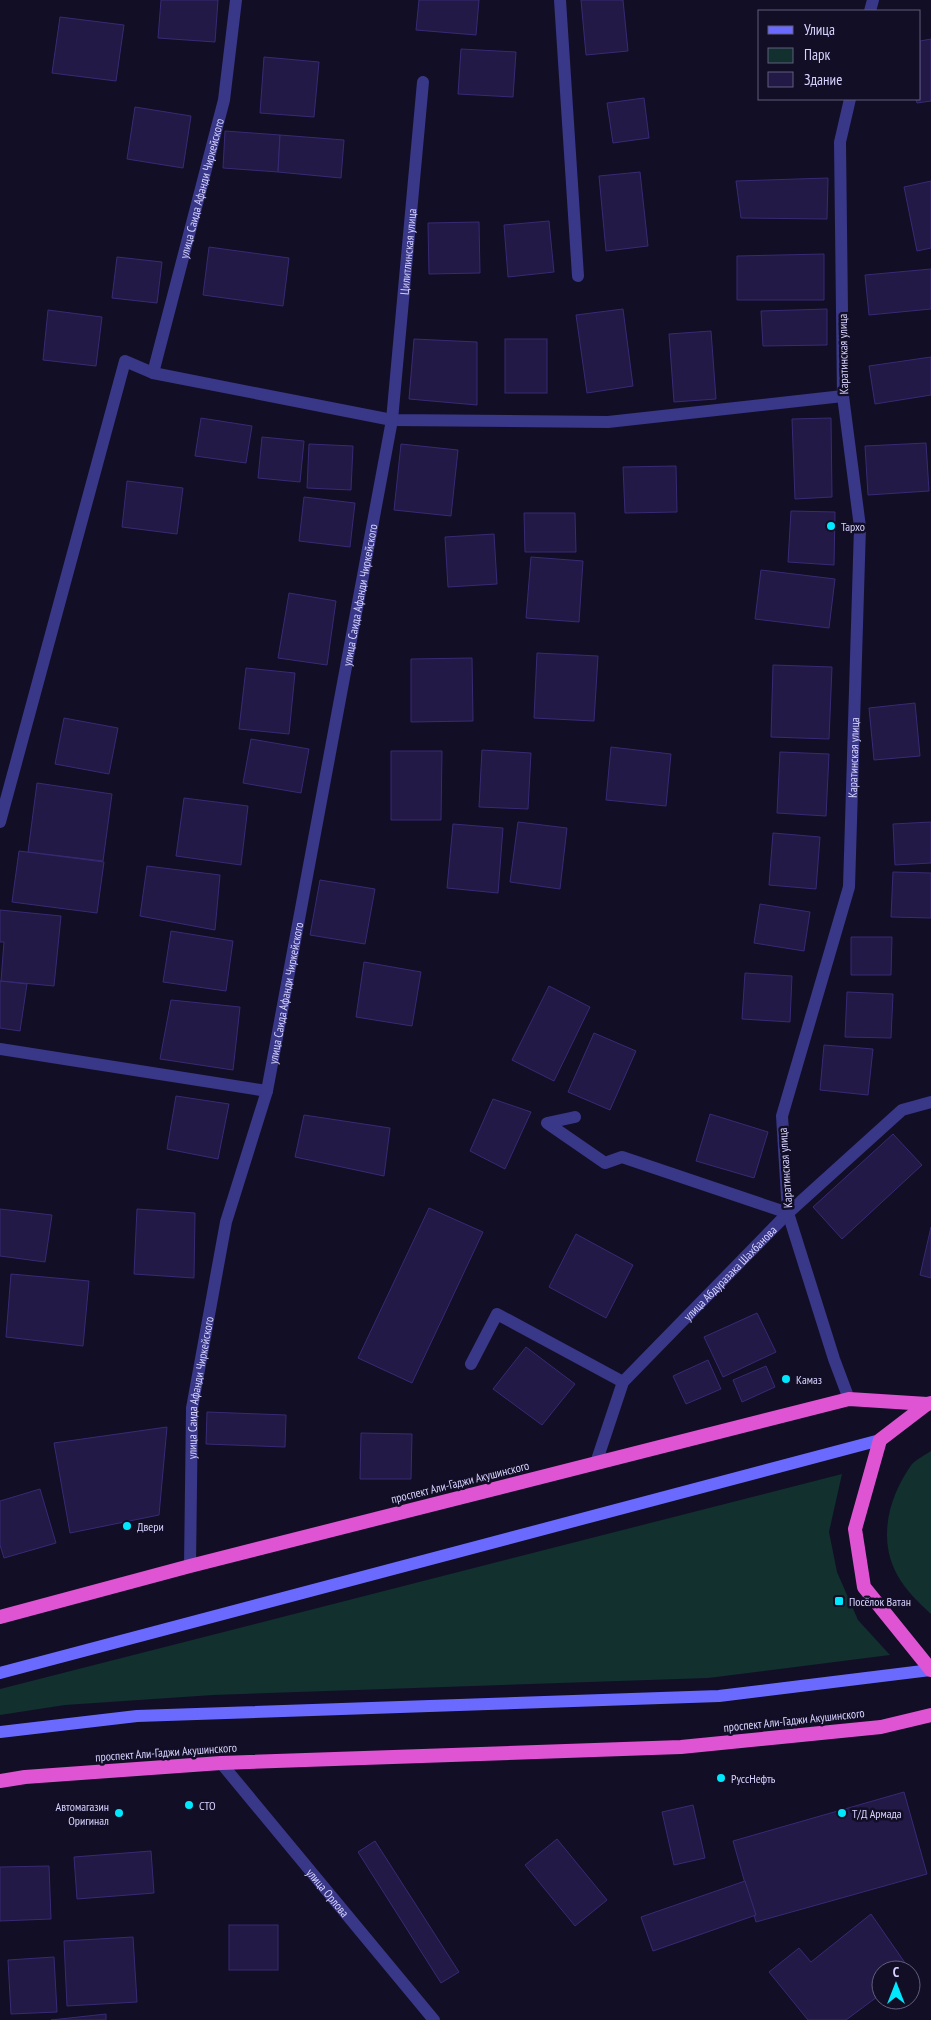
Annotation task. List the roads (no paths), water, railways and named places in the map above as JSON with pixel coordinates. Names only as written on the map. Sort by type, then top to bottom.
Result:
[{"type":"highway","name":"проспект Али-Гаджи Акушинского","points":[[0,1617],[190,1566],[849,1399],[929,1404]]},
{"type":"highway","points":[[929,1404],[880,1440],[855,1529],[864,1587],[931,1670]]},
{"type":"highway","name":"проспект Али-Гаджи Акушинского","points":[[0,1781],[25,1777],[221,1763],[681,1747],[881,1727],[931,1715]]},
{"type":"main road","points":[[0,1673],[880,1440]]},
{"type":"main road","points":[[0,1732],[137,1716],[719,1696],[931,1670]]},
{"type":"street","name":"улица Саида Афанди Чиркейского","points":[[153,373],[224,100],[236,0]]},
{"type":"street","points":[[560,0],[578,276]]},
{"type":"street","name":"Цилитлинская улица","points":[[392,420],[423,82]]},
{"type":"street","name":"Каратинская улица","points":[[849,1399],[834,1360],[788,1213],[782,1116],[849,887],[860,527],[843,396],[840,142],[850,100]]},
{"type":"street","points":[[0,822],[125,361],[153,373],[392,420],[608,422],[843,396]]},
{"type":"street","name":"улица Саида Афанди Чиркейского","points":[[190,1566],[192,1408],[226,1222],[267,1091],[392,420]]},
{"type":"street","points":[[0,1049],[267,1091]]},
{"type":"street","name":"улица Абдуразака Шахбанова","points":[[596,1462],[623,1382],[788,1213],[902,1110],[931,1102]]},
{"type":"street","points":[[575,1118],[547,1123],[605,1163],[622,1156],[788,1213]]},
{"type":"street","points":[[471,1364],[497,1314],[623,1382]]},
{"type":"street","name":"улица Орлова","points":[[221,1763],[434,2020]]},
{"type":"place","name":"Тархо","points":[[831,526]]},
{"type":"place","name":"Камаз","points":[[786,1379]]},
{"type":"place","name":"Двери","points":[[127,1526]]},
{"type":"place","name":"Посёлок Ватан","points":[[839,1601]]},
{"type":"place","name":"РуссНефть","points":[[721,1778]]},
{"type":"place","name":"СТО","points":[[189,1805]]},
{"type":"place","name":"Автомагазин Оригинал","points":[[119,1813]]},
{"type":"place","name":"Т/Д Армада","points":[[842,1813]]}]
